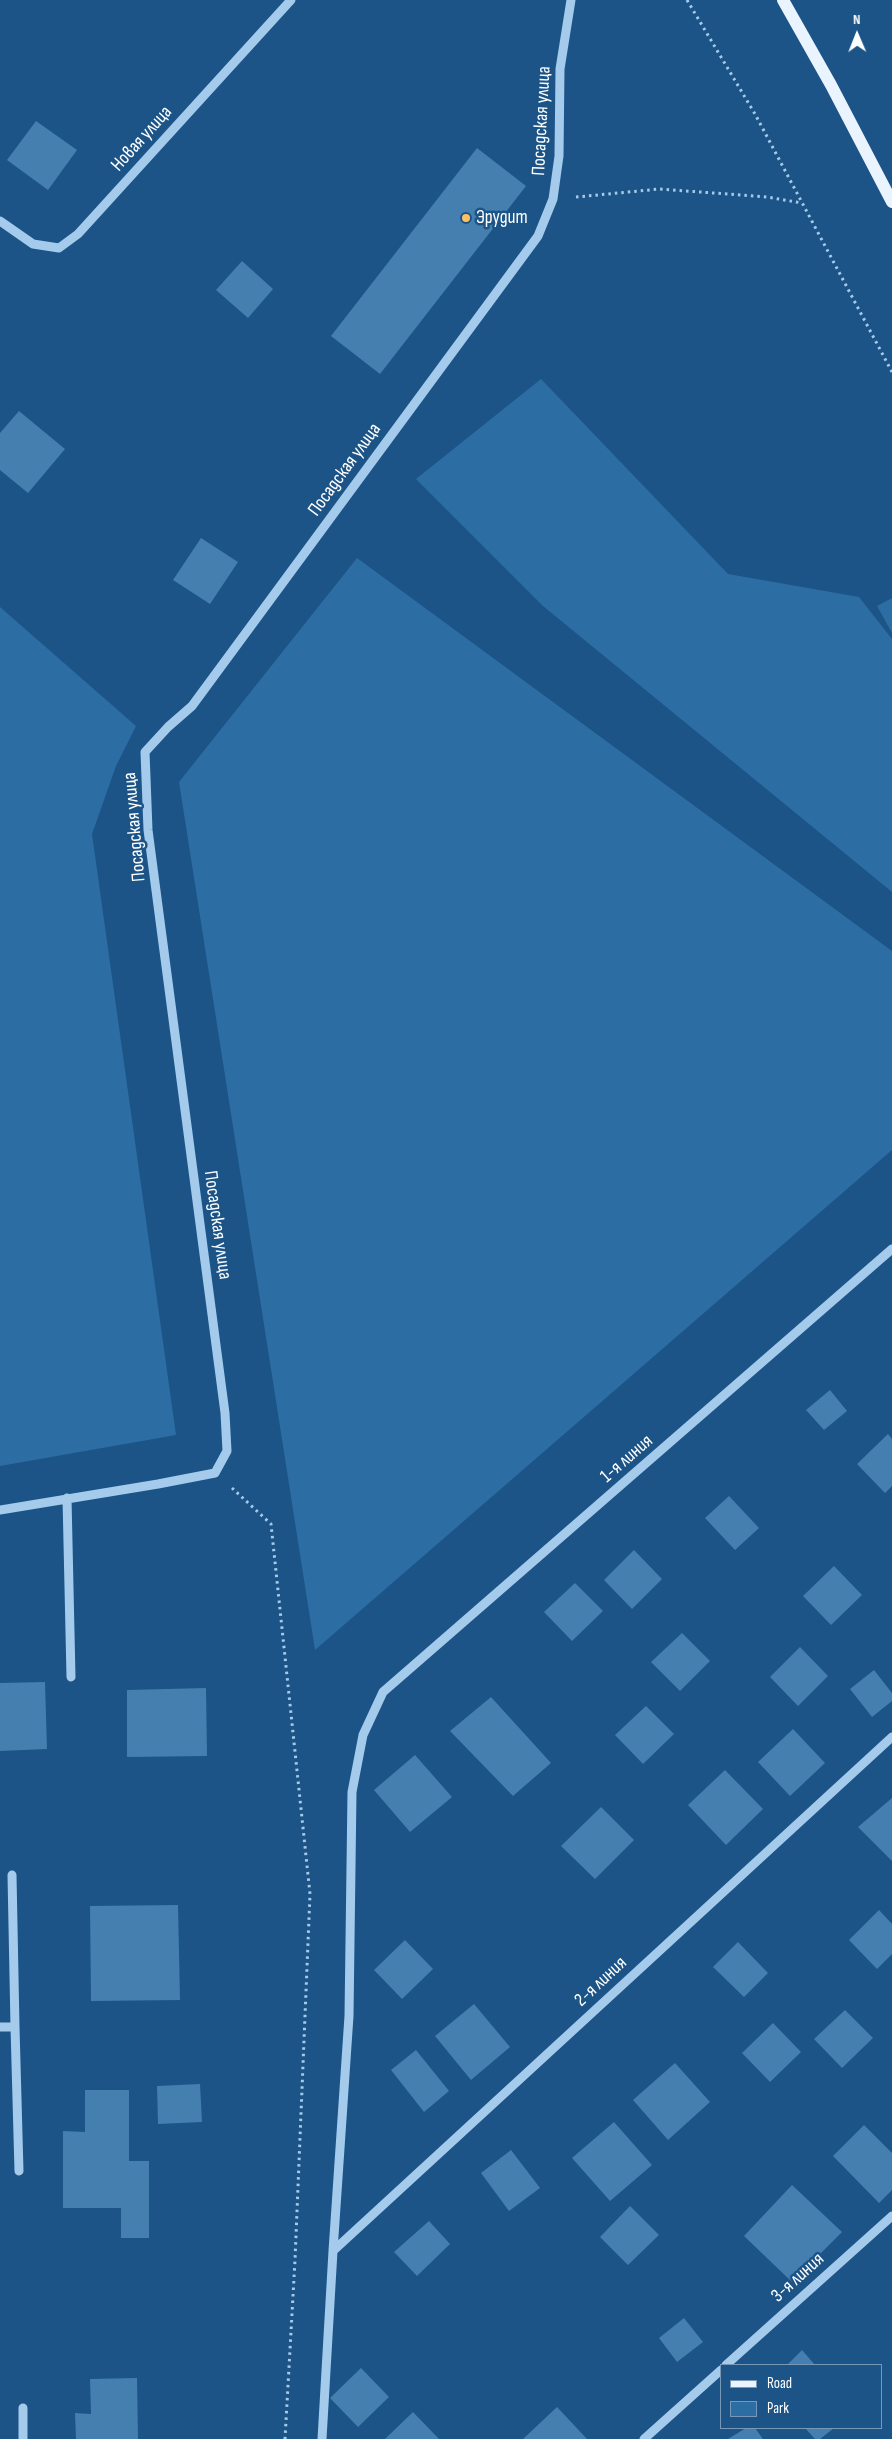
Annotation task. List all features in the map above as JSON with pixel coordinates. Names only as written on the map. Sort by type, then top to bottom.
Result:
[{"type":"main road","points":[[783,0],[831,85],[892,202]]},
{"type":"street","name":"Новая улица","points":[[0,221],[33,244],[59,248],[78,234],[291,0]]},
{"type":"street","name":"Посадская улица","points":[[214,1473],[227,1450],[225,1413],[148,830],[146,752],[168,727],[192,706],[538,236],[553,199],[559,156],[560,69],[571,0]]},
{"type":"street","name":"1-я линия","points":[[333,2251],[349,2016],[352,1792],[363,1735],[383,1692],[892,1250]]},
{"type":"street","points":[[0,1510],[214,1473]]},
{"type":"street","points":[[67,1498],[71,1677]]},
{"type":"street","name":"2-я линия","points":[[333,2251],[892,1737]]},
{"type":"street","points":[[12,1875],[19,2171]]},
{"type":"street","points":[[0,2027],[16,2027]]},
{"type":"street","name":"3-я линия","points":[[727,2364],[892,2216]]},
{"type":"street","points":[[322,2439],[333,2251]]},
{"type":"street","points":[[644,2439],[720,2371]]},
{"type":"street","points":[[23,2408],[23,2439]]},
{"type":"path","points":[[687,0],[755,114],[892,372]]},
{"type":"path","points":[[553,199],[660,189],[767,197],[802,203]]},
{"type":"path","points":[[214,1473],[271,1524],[310,1894],[296,2250],[285,2439]]},
{"type":"green space","points":[[541,379],[728,574],[859,597],[892,639],[892,892],[543,606],[416,479]]},
{"type":"green space","points":[[357,558],[892,951],[892,1150],[315,1650],[179,782]]},
{"type":"green space","points":[[892,598],[892,633],[877,606]]},
{"type":"green space","points":[[0,607],[136,726],[116,766],[92,834],[176,1435],[0,1466]]},
{"type":"building","points":[[36,121],[77,150],[48,190],[7,160]]},
{"type":"building","points":[[477,148],[526,186],[380,374],[331,336]]},
{"type":"building","points":[[242,261],[273,289],[248,318],[216,290]]},
{"type":"building","points":[[19,411],[65,449],[28,493],[0,470],[0,433]]},
{"type":"building","points":[[201,538],[238,562],[210,604],[173,580]]},
{"type":"building","points":[[830,1390],[847,1411],[824,1430],[806,1410]]},
{"type":"building","points":[[888,1434],[892,1439],[892,1486],[885,1493],[857,1464]]},
{"type":"building","points":[[729,1496],[759,1528],[735,1550],[705,1518]]},
{"type":"building","points":[[634,1550],[662,1579],[632,1609],[604,1580]]},
{"type":"building","points":[[834,1566],[862,1595],[831,1625],[803,1596]]},
{"type":"building","points":[[575,1583],[603,1611],[572,1641],[544,1612]]},
{"type":"building","points":[[682,1633],[710,1661],[680,1691],[651,1662]]},
{"type":"building","points":[[800,1647],[828,1676],[798,1706],[770,1677]]},
{"type":"building","points":[[874,1670],[892,1693],[892,1701],[872,1717],[850,1689]]},
{"type":"building","points":[[45,1682],[47,1749],[0,1751],[0,1683]]},
{"type":"building","points":[[206,1688],[207,1756],[127,1757],[127,1690]]},
{"type":"building","points":[[491,1697],[551,1763],[513,1796],[450,1731]]},
{"type":"building","points":[[646,1706],[674,1734],[643,1764],[615,1735]]},
{"type":"building","points":[[793,1729],[825,1763],[790,1796],[758,1762]]},
{"type":"building","points":[[415,1755],[452,1797],[410,1832],[374,1790]]},
{"type":"building","points":[[725,1770],[763,1809],[726,1845],[688,1805]]},
{"type":"building","points":[[892,1798],[892,1861],[858,1827]]},
{"type":"building","points":[[601,1807],[634,1840],[595,1879],[561,1846]]},
{"type":"building","points":[[178,1905],[180,2000],[91,2001],[90,1906]]},
{"type":"building","points":[[879,1910],[892,1924],[892,1954],[877,1969],[849,1940]]},
{"type":"building","points":[[405,1940],[433,1969],[402,1999],[374,1970]]},
{"type":"building","points":[[738,1942],[768,1973],[744,1997],[713,1967]]},
{"type":"building","points":[[474,2004],[510,2047],[471,2080],[435,2036]]},
{"type":"building","points":[[845,2010],[873,2038],[842,2068],[814,2039]]},
{"type":"building","points":[[773,2023],[801,2052],[770,2082],[742,2053]]},
{"type":"building","points":[[416,2050],[449,2091],[424,2112],[391,2070]]},
{"type":"building","points":[[675,2063],[710,2102],[668,2140],[633,2100]]},
{"type":"building","points":[[200,2084],[202,2122],[158,2124],[157,2086]]},
{"type":"building","points":[[85,2090],[129,2090],[129,2161],[149,2161],[149,2238],[121,2238],[121,2208],[63,2208],[63,2131],[85,2132]]},
{"type":"building","points":[[614,2122],[652,2165],[610,2201],[572,2158]]},
{"type":"building","points":[[864,2125],[892,2153],[892,2190],[879,2203],[833,2156]]},
{"type":"building","points":[[511,2150],[540,2188],[509,2211],[481,2173]]},
{"type":"building","points":[[792,2185],[842,2232],[792,2282],[744,2236]]},
{"type":"building","points":[[630,2206],[659,2235],[628,2265],[600,2237]]},
{"type":"building","points":[[429,2221],[450,2244],[417,2276],[394,2252]]},
{"type":"building","points":[[684,2318],[703,2342],[677,2362],[659,2338]]},
{"type":"building","points":[[802,2350],[814,2364],[788,2364]]},
{"type":"building","points":[[361,2368],[389,2397],[358,2427],[330,2398]]},
{"type":"building","points":[[137,2378],[138,2439],[76,2439],[75,2413],[91,2414],[90,2379]]},
{"type":"building","points":[[557,2407],[587,2439],[523,2439]]},
{"type":"building","points":[[413,2412],[439,2439],[385,2439]]},
{"type":"building","points":[[744,2429],[756,2429],[763,2439],[728,2439]]},
{"type":"building","points":[[806,2429],[833,2429],[820,2439],[815,2439]]},
{"type":"place","name":"Эрудит","points":[[466,218]]}]
